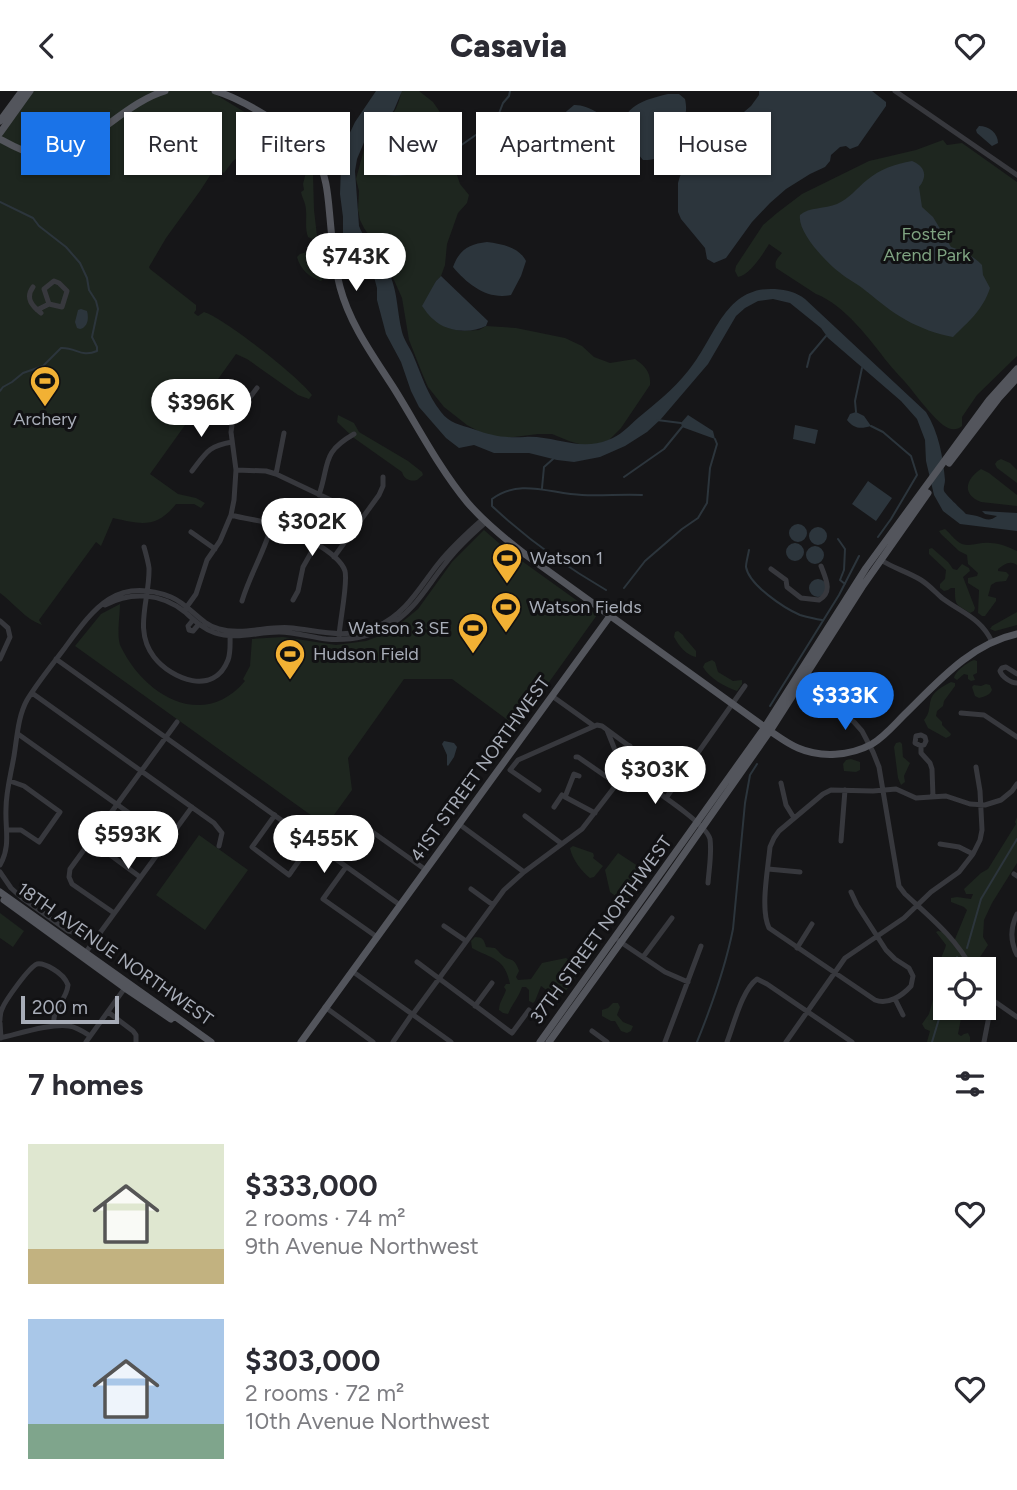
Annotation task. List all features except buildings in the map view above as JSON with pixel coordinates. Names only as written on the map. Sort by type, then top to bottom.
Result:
[{"type":"main road","points":[[0,133],[22,91]]},
{"type":"main road","points":[[0,121],[30,91]]},
{"type":"main road","points":[[0,139],[32,153],[63,151],[78,144],[136,104],[164,91]]},
{"type":"main road","points":[[215,91],[235,98],[293,133],[308,145],[317,157],[326,187],[337,273],[342,296],[351,317],[361,337],[466,501],[484,521],[526,555],[767,729],[794,747],[820,754],[843,753],[869,745],[891,728],[965,658],[992,642],[1017,634]]},
{"type":"main road","points":[[950,458],[989,400],[1017,369]]},
{"type":"main road","points":[[950,458],[1017,378]]},
{"type":"main road","name":"37TH STREET NORTHWEST","points":[[767,729],[849,600],[881,560],[950,458]]},
{"type":"main road","name":"37TH STREET NORTHWEST","points":[[549,1042],[618,940],[801,684],[874,556],[923,496]]},
{"type":"main road","name":"41ST STREET NORTHWEST","points":[[300,1042],[610,616]]},
{"type":"main road","name":"18TH AVENUE NORTHWEST","points":[[0,894],[69,947],[211,1042]]},
{"type":"main road","name":"18TH AVENUE NORTHWEST","points":[[0,894],[86,952],[203,1042]]},
{"type":"main road","name":"37TH STREET NORTHWEST","points":[[540,1042],[618,940]]},
{"type":"main road","points":[[69,947],[86,952]]},
{"type":"street","points":[[895,91],[1017,175]]},
{"type":"street","points":[[33,287],[30,301],[39,311],[49,304],[62,307],[66,291],[60,283],[54,281],[44,289],[49,304]]},
{"type":"street","points":[[185,609],[196,594],[207,560],[231,515],[236,470],[231,432],[235,419],[257,388]]},
{"type":"street","points":[[276,474],[284,433]]},
{"type":"street","points":[[319,495],[331,452],[340,442],[354,434]]},
{"type":"street","points":[[192,471],[209,449],[232,442]]},
{"type":"street","points":[[236,470],[276,474],[335,502],[361,520]]},
{"type":"street","points":[[334,557],[382,491],[383,477]]},
{"type":"street","points":[[231,515],[272,524],[316,544],[343,567],[345,575],[339,637]]},
{"type":"street","points":[[185,609],[196,622],[213,633],[280,632],[358,638],[402,617],[418,601],[450,557],[484,521]]},
{"type":"street","points":[[242,601],[249,577],[272,524]]},
{"type":"street","points":[[191,532],[215,548]]},
{"type":"street","points":[[293,600],[298,591],[303,567],[316,544]]},
{"type":"street","points":[[144,547],[149,570],[143,625],[146,645],[159,662],[181,678],[190,681],[212,678],[221,672],[229,658],[230,634]]},
{"type":"street","points":[[881,560],[921,580],[942,598],[979,622],[992,642]]},
{"type":"street","points":[[771,569],[786,580],[787,587],[801,598],[819,600],[827,594],[828,588],[821,566]]},
{"type":"street","points":[[0,865],[6,851],[7,830],[3,798],[10,781],[23,709],[56,659],[93,612],[123,597],[147,593],[185,609],[213,627],[230,634]]},
{"type":"street","points":[[0,621],[8,628],[10,637],[0,659]]},
{"type":"street","points":[[56,659],[400,905]]},
{"type":"street","points":[[1017,674],[1005,667],[1000,671],[1013,683],[1017,683]]},
{"type":"street","points":[[801,684],[854,722],[862,731],[879,767],[897,881],[902,890],[954,941],[964,957]]},
{"type":"street","points":[[666,799],[745,686]]},
{"type":"street","points":[[32,693],[214,823],[221,830],[219,846]]},
{"type":"street","points":[[552,696],[594,726]]},
{"type":"street","points":[[961,713],[984,715],[1017,737]]},
{"type":"street","points":[[114,913],[75,886],[69,877],[72,864],[177,722]]},
{"type":"street","points":[[393,1042],[504,890],[582,829],[640,754],[599,725],[594,726],[518,759],[510,770],[539,790]]},
{"type":"street","points":[[607,730],[619,759],[630,746]]},
{"type":"street","points":[[18,734],[167,840]]},
{"type":"street","points":[[921,746],[921,753],[931,766],[932,777],[928,786],[931,797]]},
{"type":"street","points":[[510,754],[518,759]]},
{"type":"street","points":[[576,757],[617,784]]},
{"type":"street","points":[[786,1042],[849,954],[904,918],[931,892],[959,872],[972,854],[982,836],[976,767]]},
{"type":"street","points":[[627,771],[700,825],[710,840],[708,883]]},
{"type":"street","points":[[565,797],[574,774],[579,776]]},
{"type":"street","points":[[7,830],[19,830],[39,842],[60,813],[21,784],[10,781]]},
{"type":"street","points":[[781,783],[786,805],[794,818]]},
{"type":"street","points":[[851,892],[891,956],[909,968],[913,976],[908,990],[895,999],[878,1002],[771,930],[766,921],[765,910],[772,842],[779,831],[794,818],[834,789],[896,789],[916,798],[949,796],[981,805],[1001,800],[1017,785]]},
{"type":"street","points":[[841,841],[845,790]]},
{"type":"street","points":[[554,807],[562,795],[595,813]]},
{"type":"street","points":[[86,952],[192,807]]},
{"type":"street","points":[[275,815],[252,847],[289,875],[312,842]]},
{"type":"street","points":[[525,816],[562,844]]},
{"type":"street","points":[[357,821],[426,870]]},
{"type":"street","points":[[460,824],[524,872]]},
{"type":"street","points":[[90,840],[141,877]]},
{"type":"street","points":[[940,844],[972,854]]},
{"type":"street","points":[[346,867],[323,899],[377,937]]},
{"type":"street","points":[[768,869],[800,872]]},
{"type":"street","points":[[0,871],[11,888],[22,898],[68,931],[95,940]]},
{"type":"street","points":[[471,889],[493,905]]},
{"type":"street","points":[[1017,915],[1012,937],[1017,955]]},
{"type":"street","points":[[643,957],[672,918]]},
{"type":"street","points":[[797,948],[812,924]]},
{"type":"street","points":[[444,926],[466,941]]},
{"type":"street","points":[[618,940],[665,972],[688,982]]},
{"type":"street","points":[[664,1042],[701,946]]},
{"type":"street","points":[[417,962],[512,1033],[529,1010]]},
{"type":"street","points":[[54,1026],[55,1011],[65,996],[68,985],[61,975],[48,966],[33,966],[3,1006],[0,1038],[54,1026],[73,1027],[90,1036]]},
{"type":"street","points":[[352,971],[450,1042]]},
{"type":"street","points":[[727,1042],[747,991],[757,979],[852,1042]]},
{"type":"street","points":[[475,1006],[492,983]]},
{"type":"street","points":[[86,1042],[127,986]]},
{"type":"street","points":[[895,999],[903,1016]]},
{"type":"street","points":[[996,1002],[1017,1017]]},
{"type":"street","points":[[326,1007],[373,1042]]},
{"type":"street","points":[[108,1012],[133,1031],[136,1042]]},
{"type":"street","points":[[984,1042],[988,1020]]},
{"type":"street","points":[[592,1031],[607,1042]]},
{"type":"green space","points":[[29,91],[210,91],[244,112],[236,112],[236,159],[224,173],[222,112],[124,112],[124,175],[210,175],[149,267],[196,305],[194,313],[198,316],[204,312],[244,336],[312,395],[309,399],[298,395],[236,354],[150,474],[178,494],[205,503],[201,508],[194,504],[176,504],[162,518],[148,523],[113,518],[101,546],[96,542],[39,620],[42,625],[25,615],[0,593],[0,139]]},
{"type":"green space","points":[[401,91],[419,91],[433,102],[440,112],[394,112]]},
{"type":"green space","name":"Foster Arend Park","points":[[943,140],[947,145],[962,143],[1017,182],[1017,356],[977,395],[962,417],[962,426],[955,429],[946,427],[931,414],[865,334],[837,306],[776,268],[776,261],[782,253],[769,244],[756,264],[747,272],[738,277],[735,271],[763,225],[802,194],[869,161],[916,150]]},
{"type":"green space","points":[[364,150],[364,175],[457,175],[469,195],[467,203],[458,213],[447,244],[445,265],[433,288],[446,327],[461,331],[479,330],[486,326],[516,328],[565,338],[582,346],[594,357],[610,363],[635,359],[647,370],[650,385],[621,428],[609,440],[589,447],[552,434],[491,438],[467,425],[444,407],[428,387],[409,340],[402,298],[384,258],[360,220],[356,179]]},
{"type":"green space","points":[[305,175],[313,175],[317,236],[312,239],[307,233],[306,208],[301,192],[304,190]]},
{"type":"green space","points":[[317,252],[324,267],[324,278],[321,281],[306,272],[298,261],[300,254]]},
{"type":"green space","points":[[338,415],[354,423],[359,432],[408,461],[423,475],[414,481],[406,478],[402,472],[354,438],[337,422]]},
{"type":"green space","points":[[1001,459],[1017,470],[1017,483],[997,468],[995,464]]},
{"type":"green space","points":[[981,469],[1017,495],[1017,506],[981,502],[970,495],[969,482]]},
{"type":"green space","points":[[945,529],[962,544],[994,543],[1017,551],[1017,565],[1009,563],[998,569],[1009,575],[1006,581],[991,585],[988,596],[996,598],[996,601],[985,616],[978,613],[979,590],[968,583],[968,578],[977,576],[978,573],[968,564],[967,555],[959,551],[939,531]]},
{"type":"green space","points":[[484,530],[508,551],[597,615],[517,727],[452,679],[404,679],[348,758],[352,790],[326,826],[75,646],[101,614],[120,604],[118,632],[121,647],[144,680],[176,701],[193,705],[211,704],[229,696],[245,681],[243,679],[250,666],[252,639],[283,637],[336,645],[366,641],[396,627],[418,609],[452,562]]},
{"type":"green space","points":[[932,548],[953,569],[957,570],[962,564],[969,568],[970,571],[963,577],[974,611],[970,613],[957,603],[955,588],[944,591],[940,588],[946,570],[929,554],[929,549]]},
{"type":"green space","points":[[1017,612],[1017,625],[995,631],[990,629],[992,626]]},
{"type":"green space","points":[[678,631],[696,651],[696,657],[678,644],[674,637]]},
{"type":"green space","points":[[712,660],[718,672],[733,681],[742,680],[737,691],[709,675],[703,667]]},
{"type":"green space","points":[[974,660],[977,661],[977,673],[973,675],[975,680],[971,681],[968,675],[964,674],[957,680],[954,678],[959,670]]},
{"type":"green space","points":[[951,682],[955,683],[955,686],[936,716],[951,734],[946,738],[928,728],[924,720],[933,695]]},
{"type":"green space","points":[[990,685],[990,693],[979,698],[975,696],[972,687]]},
{"type":"green space","points":[[900,742],[903,757],[910,763],[904,776],[905,782],[901,785],[894,747]]},
{"type":"green space","points":[[851,759],[860,762],[860,770],[844,771],[843,764]]},
{"type":"green space","points":[[1017,817],[1017,863],[984,920],[983,937],[988,945],[980,957],[942,957],[946,945],[936,932],[943,932],[953,944],[967,910],[951,902],[951,898],[971,899],[973,894],[966,894],[964,889],[988,869]]},
{"type":"green space","points":[[199,835],[248,870],[205,930],[156,895]]},
{"type":"green space","points":[[573,846],[593,853],[593,858],[603,866],[594,877],[590,878],[578,865],[570,848]]},
{"type":"green space","points":[[618,853],[644,870],[644,876],[625,903],[610,892],[605,870]]},
{"type":"green space","points":[[0,913],[24,931],[13,947],[0,938]]},
{"type":"green space","points":[[475,937],[483,939],[486,947],[495,948],[514,961],[519,971],[516,977],[518,980],[531,979],[542,963],[566,958],[582,969],[562,996],[556,997],[541,986],[533,1003],[529,1001],[529,990],[522,987],[508,1014],[503,1013],[499,1007],[506,990],[504,987],[510,984],[508,975],[497,960],[472,948],[471,941]]},
{"type":"green space","points":[[933,1000],[933,1020],[961,1020],[958,1034],[961,1036],[968,1033],[970,1042],[927,1042],[930,1031],[922,1024],[929,1014]]},
{"type":"green space","points":[[618,1003],[620,1007],[617,1015],[623,1022],[633,1026],[631,1031],[621,1031],[615,1021],[602,1016],[602,1010]]},
{"type":"shaded area","points":[[376,91],[402,91],[392,112],[364,112],[364,142],[355,171],[359,226],[387,269],[395,289],[403,335],[425,385],[448,419],[498,436],[535,437],[576,444],[608,440],[624,431],[682,378],[732,305],[758,290],[787,291],[805,299],[926,412],[940,445],[944,491],[951,499],[966,514],[987,519],[997,516],[982,511],[1017,513],[1017,531],[960,524],[943,511],[934,495],[926,461],[925,440],[917,419],[901,401],[828,338],[821,328],[790,303],[773,299],[758,301],[736,316],[708,364],[661,419],[625,446],[600,457],[574,462],[529,453],[494,453],[474,445],[459,448],[446,438],[419,407],[401,362],[386,334],[374,277],[367,268],[348,258],[343,243],[341,175],[350,175],[350,133]]},
{"type":"shaded area","points":[[759,91],[872,91],[886,102],[886,106],[858,146],[850,149],[846,146],[840,147],[831,155],[825,167],[786,189],[752,222],[726,258],[714,263],[707,259],[705,248],[681,219],[678,212],[678,183],[681,175],[771,175],[771,112],[744,112],[759,95]]},
{"type":"shaded area","points":[[679,94],[685,99],[686,112],[654,112],[654,159],[643,160],[640,156],[640,112],[628,112],[636,105]]},
{"type":"shaded area","points":[[574,105],[580,105],[597,112],[566,112]]},
{"type":"shaded area","points":[[979,126],[992,131],[998,143],[992,146],[977,133]]},
{"type":"shaded area","points":[[912,161],[924,172],[924,179],[919,187],[922,207],[933,217],[951,247],[968,254],[982,265],[983,275],[990,288],[979,309],[953,337],[906,320],[842,275],[814,246],[800,222],[800,215],[804,212],[837,204],[877,173]]},
{"type":"shaded area","points":[[487,242],[515,249],[526,261],[511,295],[494,295],[479,290],[453,267],[458,256],[466,249]]},
{"type":"shaded area","points":[[441,276],[488,321],[486,326],[473,330],[451,329],[430,316],[422,306]]},
{"type":"shaded area","points":[[78,310],[87,311],[88,319],[80,329],[75,322]]},
{"type":"shaded area","points":[[856,412],[864,416],[871,426],[864,428],[852,425],[847,420],[850,414]]},
{"type":"shaded area","points":[[688,415],[713,431],[715,439],[682,427],[681,423]]},
{"type":"shaded area","points":[[795,425],[818,430],[815,444],[793,439]]},
{"type":"shaded area","points":[[868,481],[892,498],[876,521],[852,504]]},
{"type":"shaded area","points":[[798,524],[804,527],[807,533],[804,539],[798,542],[792,539],[789,533],[792,527]]},
{"type":"shaded area","points":[[818,527],[824,530],[827,536],[824,542],[818,545],[812,542],[809,536],[812,530]]},
{"type":"shaded area","points":[[795,543],[801,546],[804,552],[801,558],[795,561],[789,558],[786,552],[789,546]]},
{"type":"shaded area","points":[[815,546],[821,549],[824,555],[821,561],[815,564],[809,561],[806,555],[809,549]]},
{"type":"shaded area","points":[[818,579],[824,582],[827,588],[824,594],[818,597],[812,594],[809,588],[812,582]]},
{"type":"shaded area","points":[[444,741],[454,743],[457,747],[448,766],[442,744]]},
{"type":"waterway","points":[[462,145],[493,123],[510,91]]},
{"type":"waterway","points":[[0,202],[33,218],[66,247],[80,263],[98,309],[92,337],[97,351],[83,353],[61,348],[43,366],[23,373],[0,391]]},
{"type":"waterway","points":[[807,367],[810,355],[826,336]]},
{"type":"waterway","points":[[856,412],[855,401],[862,368]]},
{"type":"waterway","points":[[657,420],[681,423]]},
{"type":"waterway","points":[[871,426],[883,432],[911,456],[917,475],[878,537]]},
{"type":"waterway","points":[[624,477],[664,449],[682,427]]},
{"type":"waterway","points":[[624,588],[645,561],[698,518],[707,503],[710,468],[717,444],[715,439]]},
{"type":"waterway","points":[[542,488],[544,467],[553,459]]},
{"type":"waterway","points":[[606,590],[533,541],[492,506],[492,499],[514,489],[525,488],[582,495],[642,495]]},
{"type":"waterway","points":[[838,539],[845,549],[844,570],[840,580],[845,584]]},
{"type":"waterway","points":[[749,550],[746,567],[760,588],[793,612],[822,620]]},
{"type":"waterway","points":[[770,706],[839,595],[859,556]]},
{"type":"waterway","points":[[697,1042],[718,987],[733,929],[745,803],[750,775],[757,764]]},
{"type":"waterway","points":[[967,948],[981,899],[1017,839]]},
{"type":"waterway","points":[[932,1042],[939,1020]]},
{"type":"place","name":"Archery","points":[[45,408]]},
{"type":"place","name":"Watson 1","points":[[507,585]]},
{"type":"place","name":"Watson Fields","points":[[506,634]]},
{"type":"place","name":"Watson 3 SE","points":[[473,655]]},
{"type":"place","name":"Hudson Field","points":[[290,681]]}]
